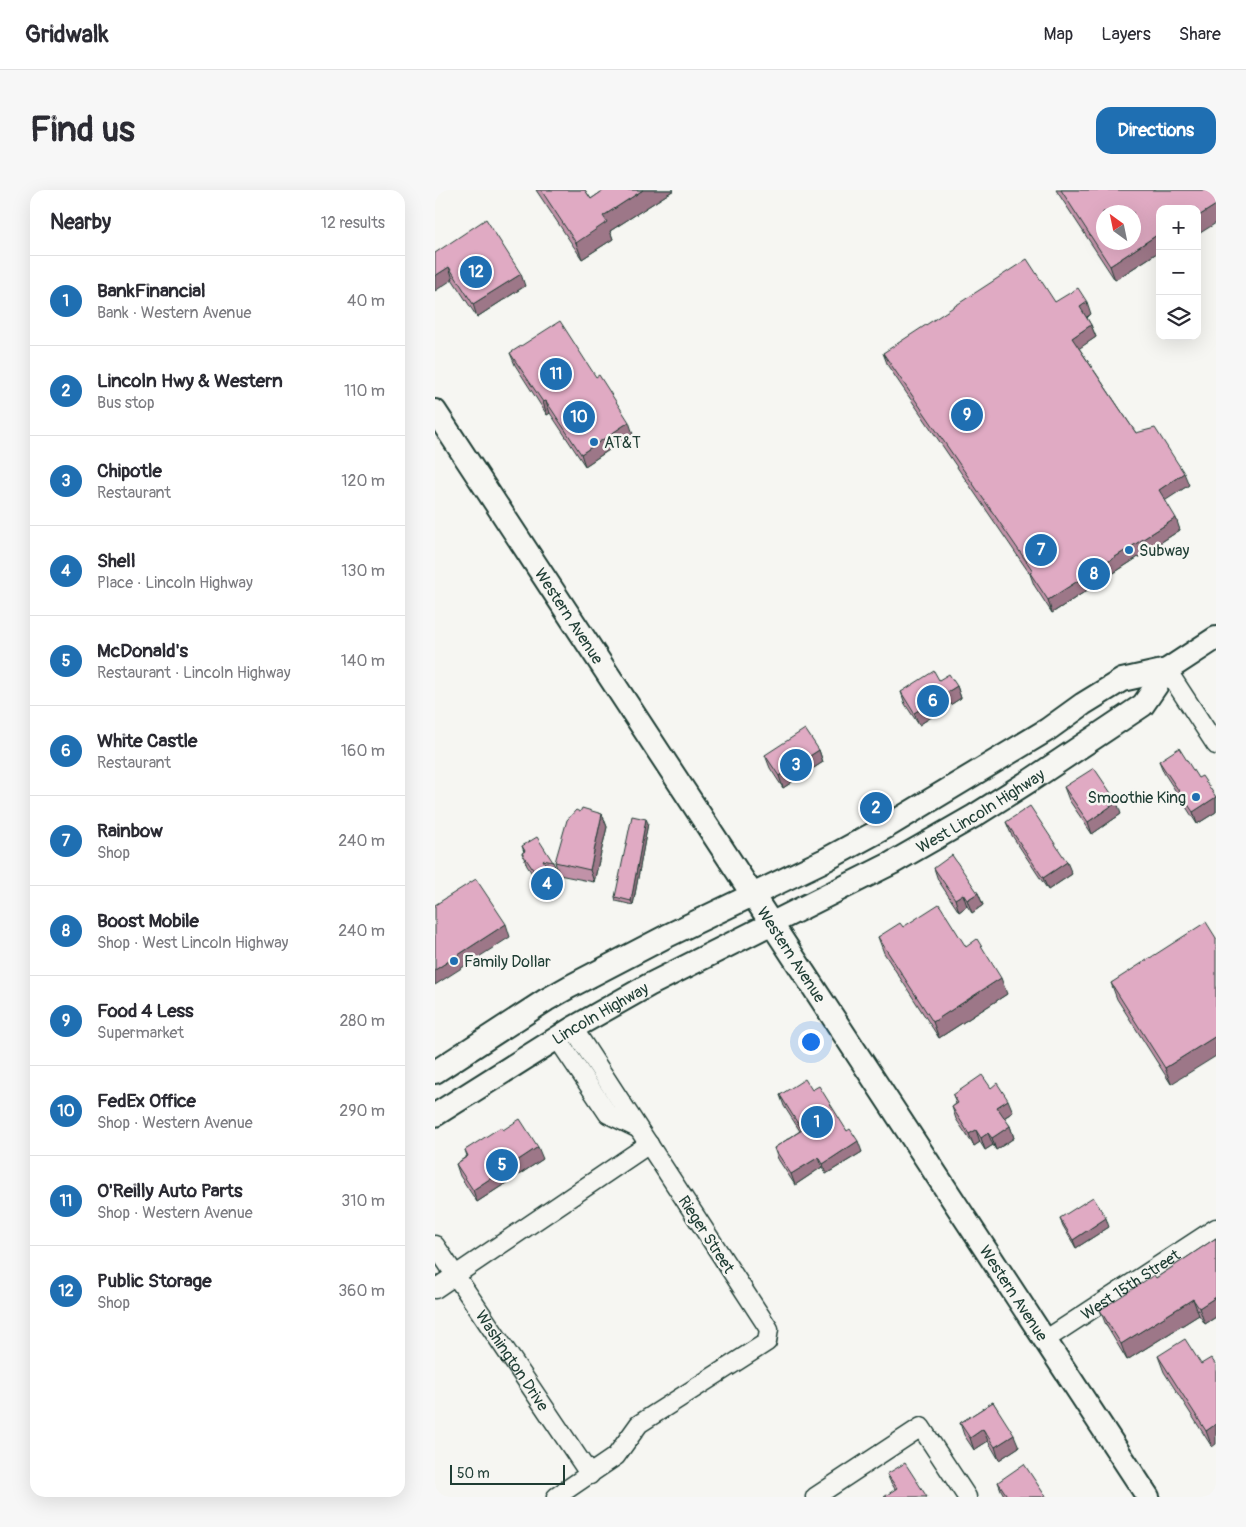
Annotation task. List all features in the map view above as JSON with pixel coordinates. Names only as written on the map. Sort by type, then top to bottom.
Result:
[{"type":"main road","name":"Western Avenue","points":[[435,411],[1148,1497]]},
{"type":"main road","name":"West Lincoln Highway","points":[[753,894],[825,860],[893,823],[1047,730],[1083,704],[1122,680],[1167,670],[1216,638]]},
{"type":"main road","name":"West Lincoln Highway","points":[[772,924],[892,863],[1021,787],[1143,705],[1167,670]]},
{"type":"main road","points":[[435,1072],[562,991],[753,894]]},
{"type":"main road","name":"Lincoln Highway","points":[[435,1115],[565,1033],[655,982],[772,924]]},
{"type":"street","points":[[1167,670],[1216,745]]},
{"type":"street","name":"Rieger Street","points":[[565,1033],[608,1114],[638,1129],[769,1329],[767,1342],[639,1424],[617,1456],[590,1475]]},
{"type":"street","points":[[435,1289],[649,1144]]},
{"type":"street","name":"West 15th Street","points":[[1045,1340],[1216,1228]]},
{"type":"street","name":"Washington Drive","points":[[435,1245],[590,1475]]},
{"type":"street","points":[[815,1497],[921,1427],[967,1497]]},
{"type":"street","points":[[555,1497],[590,1475]]},
{"type":"building","points":[[541,190],[585,190],[591,199],[604,190],[643,190],[603,216],[607,222],[576,243]]},
{"type":"building","points":[[1061,190],[1216,190],[1216,205],[1201,214],[1201,205],[1156,205],[1156,236],[1141,246],[1141,205],[1096,205],[1096,244]]},
{"type":"building","points":[[486,219],[521,274],[473,304],[449,267],[435,276],[435,253]]},
{"type":"building","points":[[1100,250],[1134,250],[1110,266]]},
{"type":"building","points":[[1027,259],[1055,302],[1078,288],[1087,302],[1080,307],[1091,325],[1072,338],[1136,433],[1155,428],[1184,473],[1159,490],[1176,518],[1048,600],[1030,573],[1033,571],[883,353]]},
{"type":"building","points":[[560,321],[596,377],[599,375],[629,422],[581,454],[546,401],[543,402],[510,353]]},
{"type":"building","points":[[934,671],[939,680],[949,674],[957,686],[914,713],[901,692]]},
{"type":"building","points":[[805,729],[819,750],[779,776],[765,755]]},
{"type":"building","name":"Smoothie King","points":[[1179,748],[1198,778],[1202,776],[1216,797],[1193,812],[1159,761]]},
{"type":"building","points":[[1094,768],[1117,802],[1088,822],[1064,787]]},
{"type":"building","points":[[1030,806],[1067,862],[1043,878],[1006,822]]},
{"type":"building","points":[[582,808],[602,814],[590,870],[555,862],[567,820],[576,810],[580,812]]},
{"type":"building","points":[[632,816],[646,819],[631,901],[615,897]]},
{"type":"building","points":[[537,837],[553,862],[543,860],[555,879],[546,889],[522,853],[525,851],[522,846]]},
{"type":"building","points":[[952,855],[978,893],[967,900],[963,894],[955,899],[934,868]]},
{"type":"building","name":"Family Dollar","points":[[476,879],[506,924],[435,970],[435,905]]},
{"type":"building","points":[[939,904],[966,947],[977,939],[1001,978],[933,1022],[878,937],[900,923],[903,927]]},
{"type":"building","points":[[1206,922],[1216,938],[1216,1036],[1165,1068],[1111,983]]},
{"type":"building","points":[[982,1075],[991,1088],[997,1083],[1008,1100],[997,1107],[1010,1126],[992,1138],[988,1133],[981,1138],[976,1130],[969,1134],[952,1107],[958,1103],[953,1095]]},
{"type":"building","points":[[805,1079],[812,1090],[819,1086],[847,1131],[850,1129],[858,1141],[823,1164],[819,1157],[791,1174],[774,1148],[802,1130],[780,1095]]},
{"type":"building","points":[[520,1119],[538,1147],[473,1190],[456,1164],[468,1156],[465,1150],[501,1127],[503,1130]]},
{"type":"building","points":[[1093,1197],[1106,1218],[1073,1240],[1060,1218]]},
{"type":"building","points":[[1216,1238],[1216,1297],[1199,1308],[1193,1299],[1121,1344],[1100,1310],[1154,1275],[1156,1278]]},
{"type":"building","points":[[1185,1339],[1201,1364],[1211,1358],[1216,1365],[1216,1424],[1206,1431],[1158,1356]]},
{"type":"building","points":[[993,1402],[1014,1435],[995,1447],[983,1429],[970,1438],[960,1423]]},
{"type":"building","points":[[905,1463],[927,1497],[884,1497],[897,1488],[887,1474]]},
{"type":"building","points":[[1024,1464],[1046,1497],[1008,1497],[998,1482]]},
{"type":"place","name":"Public Storage","points":[[476,272]]},
{"type":"place","name":"O'Reilly Auto Parts","points":[[556,374]]},
{"type":"place","name":"Food 4 Less","points":[[967,415]]},
{"type":"place","name":"FedEx Office","points":[[579,417]]},
{"type":"place","name":"AT&T","points":[[594,442]]},
{"type":"place","name":"Rainbow","points":[[1041,550]]},
{"type":"place","name":"Subway","points":[[1129,550]]},
{"type":"place","name":"Boost Mobile","points":[[1094,574]]},
{"type":"place","name":"White Castle","points":[[933,701]]},
{"type":"place","name":"Chipotle","points":[[796,765]]},
{"type":"place","name":"Smoothie King","points":[[1196,797]]},
{"type":"place","name":"Lincoln Hwy & Western","points":[[876,808]]},
{"type":"place","name":"Shell","points":[[547,884]]},
{"type":"place","name":"Family Dollar","points":[[454,961]]},
{"type":"place","name":"BankFinancial","points":[[817,1122]]},
{"type":"place","name":"McDonald's","points":[[502,1165]]}]
